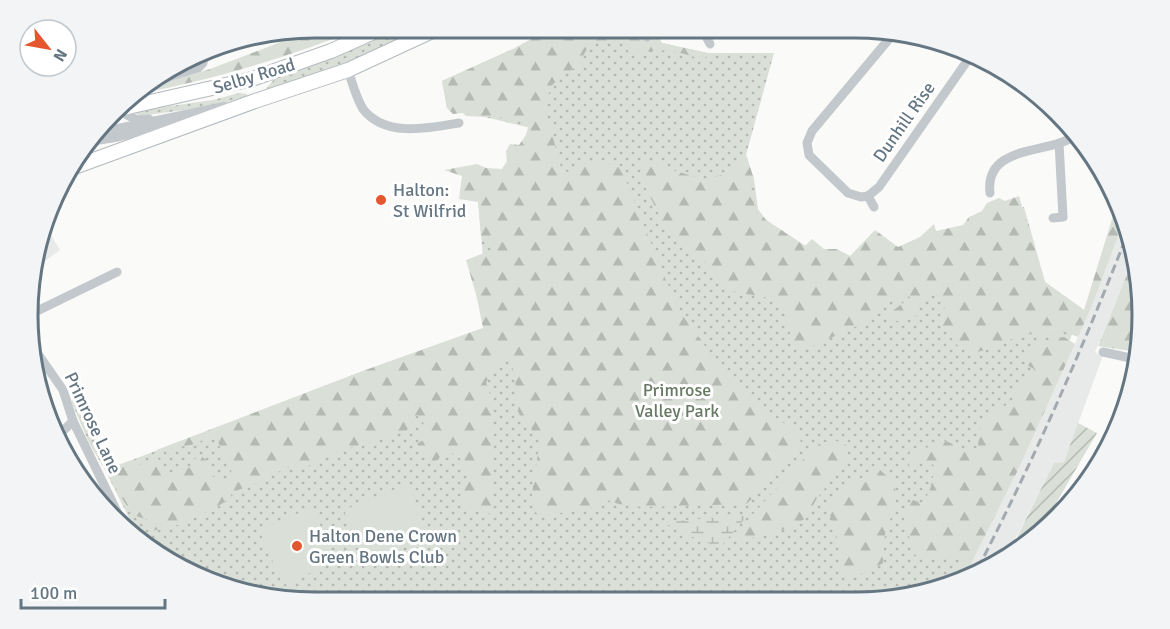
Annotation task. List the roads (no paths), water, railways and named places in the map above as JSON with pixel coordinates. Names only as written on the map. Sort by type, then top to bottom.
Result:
[{"type":"main road","name":"Selby Road","points":[[135,104],[252,80],[360,38]]},
{"type":"main road","name":"Selby Road","points":[[82,164],[255,101],[348,70],[417,38]]},
{"type":"street","points":[[707,38],[710,44]]},
{"type":"street","points":[[874,207],[868,196],[861,197],[848,193],[809,155],[807,142],[812,131],[888,40]]},
{"type":"street","points":[[177,74],[198,68],[203,61]]},
{"type":"street","name":"Dunhill Rise","points":[[868,196],[879,187],[967,61]]},
{"type":"street","points":[[348,70],[364,110],[378,120],[398,128],[421,129],[459,123]]},
{"type":"street","name":"Selby Road","points":[[106,133],[255,101]]},
{"type":"street","points":[[100,140],[178,123],[227,107]]},
{"type":"street","points":[[126,112],[137,120],[175,118]]},
{"type":"street","points":[[990,193],[991,178],[1005,159],[1018,152],[1059,143],[1069,138]]},
{"type":"street","points":[[1053,218],[1063,217],[1059,143]]},
{"type":"street","points":[[38,311],[117,272]]},
{"type":"street","points":[[1103,352],[1129,357]]},
{"type":"street","name":"Primrose Lane","points":[[41,359],[63,390],[73,421],[114,505]]},
{"type":"street","points":[[63,431],[73,421]]},
{"type":"railway","points":[[981,561],[1058,401],[1123,244]]},
{"type":"place","name":"Halton: St Wilfrid","points":[[381,200]]},
{"type":"place","name":"Halton Dene Crown Green Bowls Club","points":[[297,546]]},
{"type":"park label","name":"Primrose Valley Park","points":[[677,400]]}]
